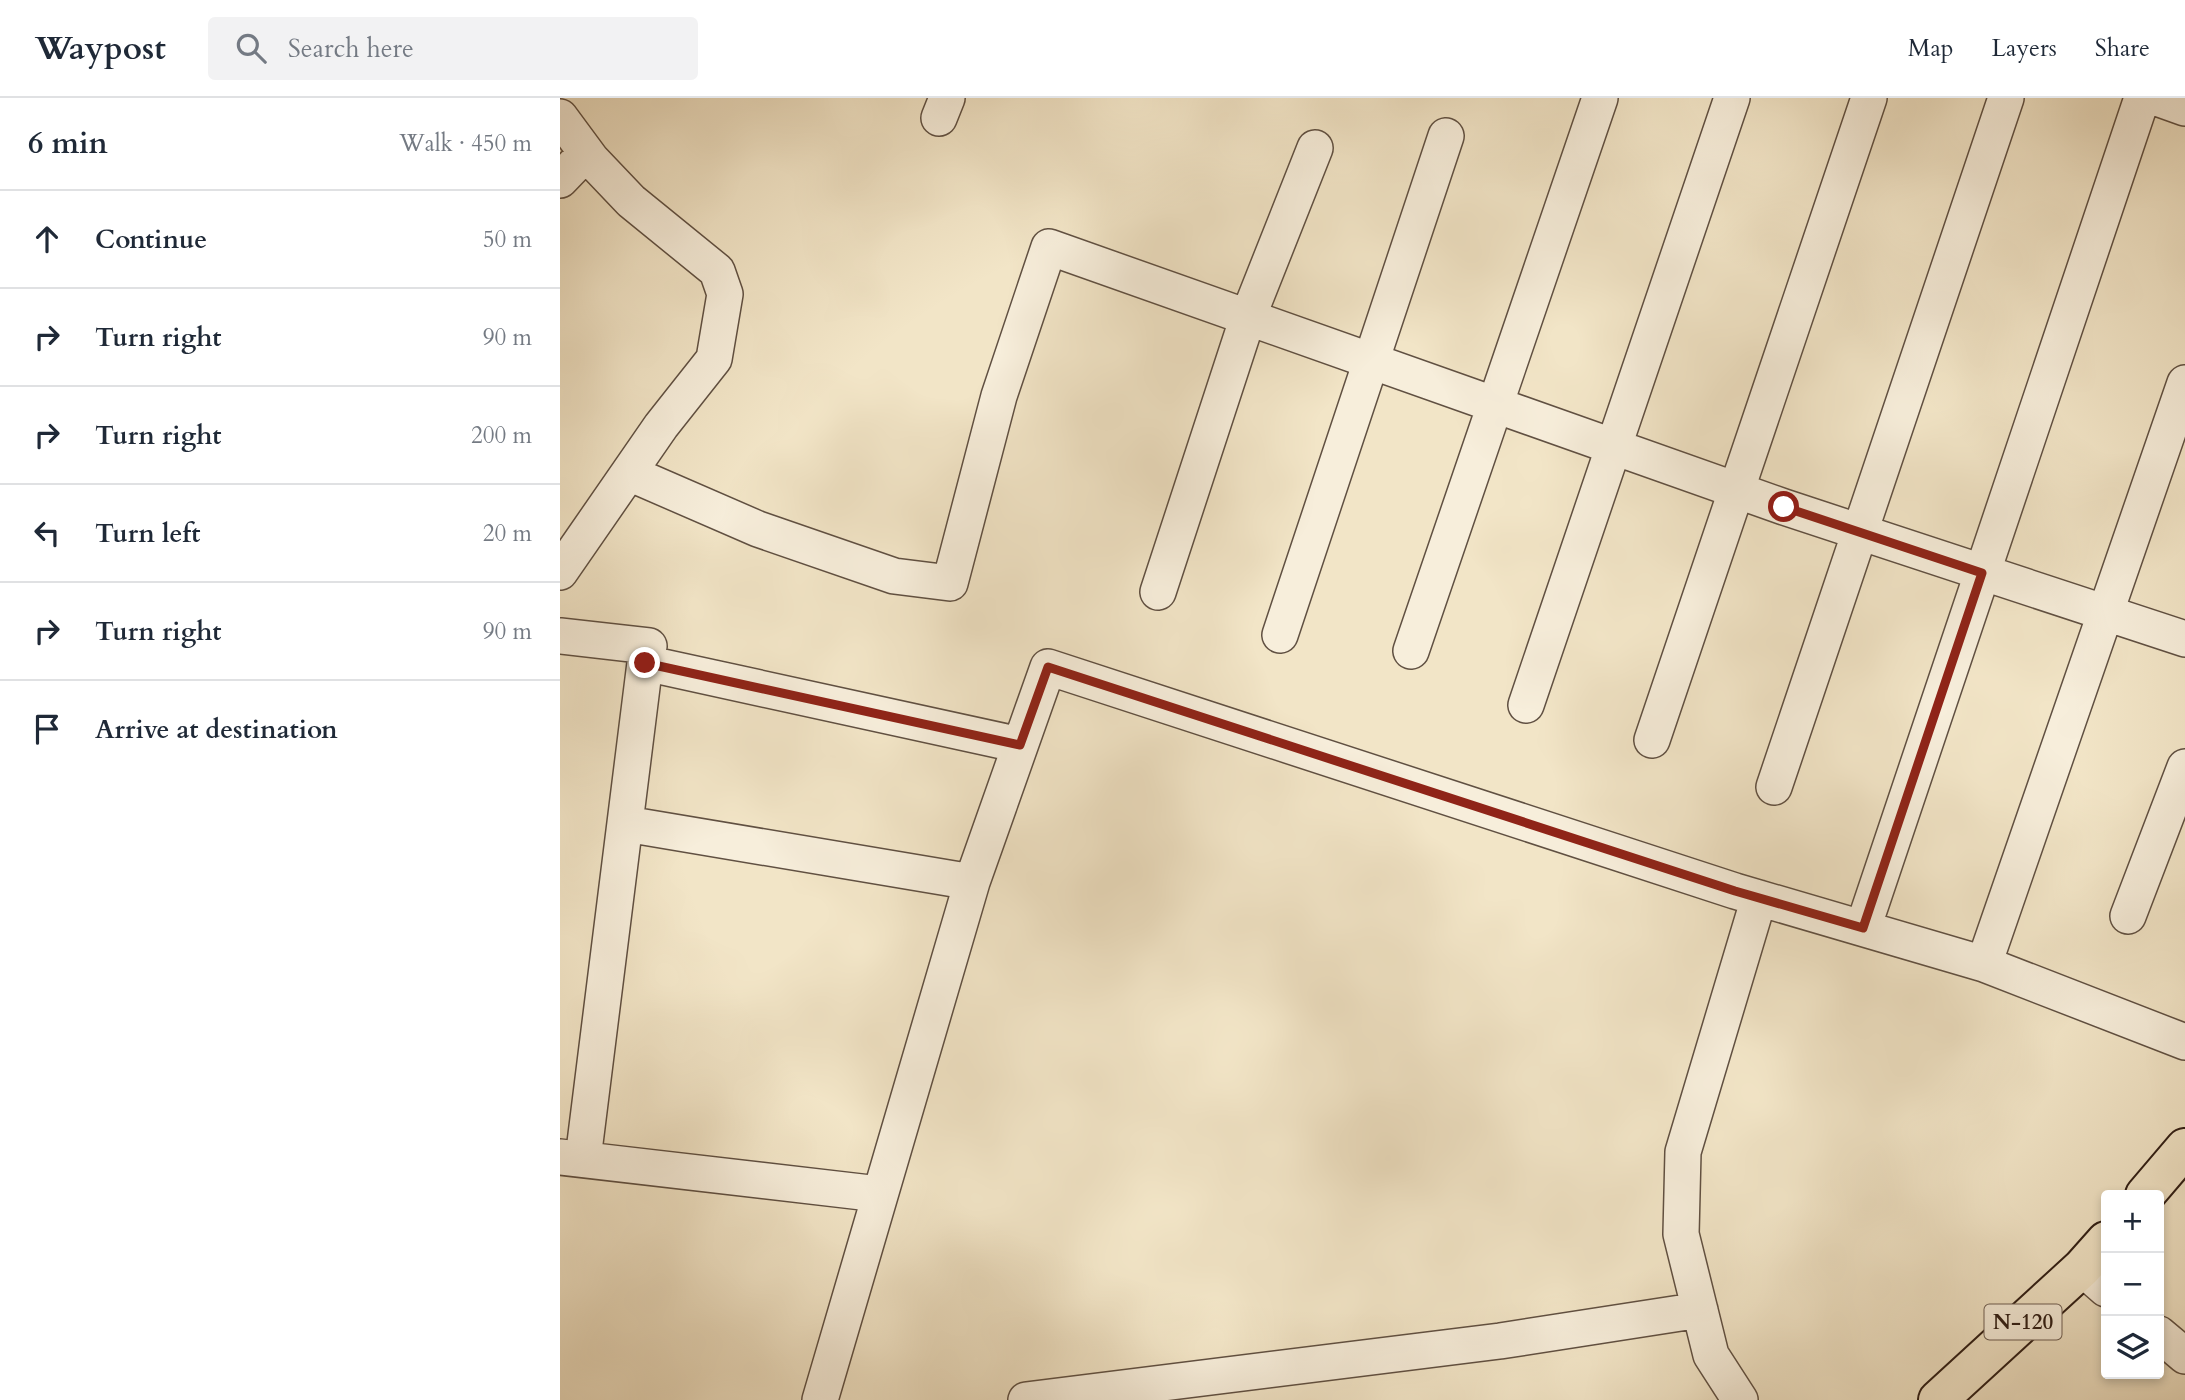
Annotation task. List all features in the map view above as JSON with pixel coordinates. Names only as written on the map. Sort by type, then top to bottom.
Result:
[{"type":"highway","points":[[2149,1190],[2185,1148]]},
{"type":"highway","name":"N-120","points":[[1938,1400],[2098,1266]]},
{"type":"street","points":[[1411,651],[1600,98]]},
{"type":"street","points":[[1526,705],[1732,98]]},
{"type":"street","points":[[1652,740],[1868,98]]},
{"type":"street","points":[[1774,787],[2006,98]]},
{"type":"street","points":[[1863,928],[2142,98]]},
{"type":"street","points":[[2157,98],[2185,108]]},
{"type":"street","points":[[560,117],[586,153],[631,201],[717,271],[725,293],[713,359],[661,426],[560,572]]},
{"type":"street","points":[[1280,635],[1446,136]]},
{"type":"street","points":[[1158,592],[1248,317],[1315,148]]},
{"type":"street","points":[[560,180],[586,153]]},
{"type":"street","points":[[629,473],[758,529],[894,576],[950,583],[999,396],[1049,247],[1736,490],[2185,639]]},
{"type":"street","points":[[1984,964],[2185,383]]},
{"type":"street","points":[[560,636],[649,646],[626,824],[572,1158],[879,1194]]},
{"type":"street","points":[[645,663],[1020,745]]},
{"type":"street","points":[[820,1400],[972,882],[1048,667],[1759,898],[1984,964],[2185,1042]]},
{"type":"street","points":[[2128,916],[2185,767]]},
{"type":"street","points":[[626,824],[972,882]]},
{"type":"street","points":[[1740,1400],[1711,1355],[1681,1234],[1683,1152],[1759,898]]},
{"type":"street","points":[[1026,1400],[1500,1341],[1700,1310]]},
{"type":"street","points":[[2164,1338],[2185,1356]]},
{"type":"route","points":[[645,663],[1020,745],[1048,667],[1735,891],[1863,928],[1982,573],[1784,507]]}]
